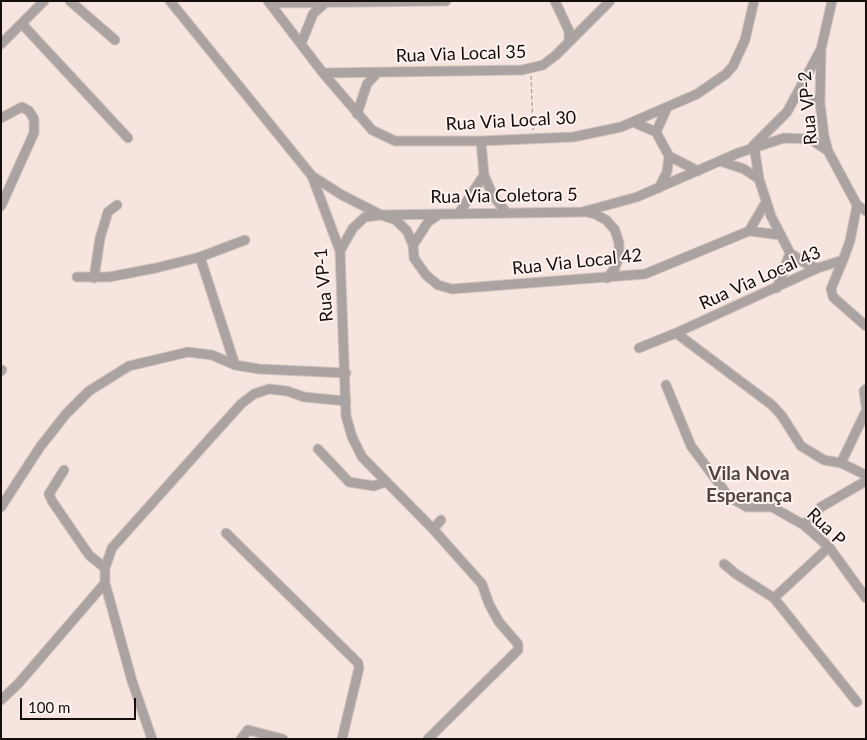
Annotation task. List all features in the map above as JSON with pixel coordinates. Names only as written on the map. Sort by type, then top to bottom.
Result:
[{"type":"street","points":[[1,44],[44,1]]},
{"type":"street","points":[[70,1],[115,40]]},
{"type":"street","name":"Rua VP-1","points":[[170,1],[236,85],[312,176],[340,250],[346,373],[346,416],[352,437],[362,457],[433,529],[482,584],[489,604],[499,622],[518,644],[518,650],[428,739]]},
{"type":"street","points":[[269,2],[446,1]]},
{"type":"street","points":[[555,1],[569,31],[569,42]]},
{"type":"street","name":"Rua Via Local 35","points":[[323,73],[531,68],[542,65],[569,42],[610,1]]},
{"type":"street","name":"Rua Via Local 30","points":[[269,2],[323,73],[372,130],[395,141],[481,141],[573,137],[633,122],[697,94],[726,74],[733,66],[745,40],[754,1]]},
{"type":"street","name":"Rua VP-2","points":[[832,1],[821,49],[820,103],[828,152],[857,205]]},
{"type":"street","points":[[301,44],[313,14],[325,3]]},
{"type":"street","points":[[22,24],[128,138]]},
{"type":"street","points":[[818,268],[808,265],[790,253],[766,202],[759,180],[753,147],[788,112],[821,49]]},
{"type":"street","name":"Rua Via Local 35","points":[[357,114],[360,99],[367,84],[377,73]]},
{"type":"street","points":[[796,97],[808,97],[820,103]]},
{"type":"street","points":[[1,118],[22,107],[29,111],[34,119],[34,133],[1,206]]},
{"type":"street","points":[[656,132],[667,108]]},
{"type":"street","points":[[633,122],[656,132],[669,156],[698,171]]},
{"type":"street","points":[[774,124],[774,133],[784,138]]},
{"type":"street","points":[[810,139],[819,135],[823,127]]},
{"type":"street","name":"Rua Via Coletora 5","points":[[340,250],[344,239],[365,217],[459,213],[582,212],[637,197],[753,147],[784,138],[810,139]]},
{"type":"street","points":[[810,139],[828,152]]},
{"type":"street","points":[[481,141],[484,175],[493,196],[506,212]]},
{"type":"street","points":[[658,188],[667,172],[669,156]]},
{"type":"street","points":[[720,161],[744,169],[759,180]]},
{"type":"street","points":[[459,213],[484,175]]},
{"type":"street","name":"Rua Via Coletora 5","points":[[312,176],[342,195],[381,215]]},
{"type":"street","points":[[749,231],[766,202]]},
{"type":"street","points":[[94,278],[100,238],[108,212],[117,205]]},
{"type":"street","points":[[857,205],[866,211]]},
{"type":"street","name":"Rua Via Local 43","points":[[639,348],[676,334],[818,268],[843,260],[850,241],[857,205]]},
{"type":"street","points":[[582,212],[595,214],[606,220],[615,230],[619,243],[619,256],[615,268],[606,278]]},
{"type":"street","points":[[413,246],[428,222],[440,214]]},
{"type":"street","points":[[381,215],[396,220],[407,231],[413,246]]},
{"type":"street","name":"Rua Via Local 42","points":[[413,246],[414,258],[426,275],[438,285],[452,290],[645,274],[749,231],[781,235]]},
{"type":"street","points":[[77,277],[109,277],[200,257],[245,240]]},
{"type":"street","points":[[777,288],[790,253]]},
{"type":"street","points":[[200,257],[235,364]]},
{"type":"street","points":[[843,260],[831,289],[832,297],[866,326]]},
{"type":"street","points":[[676,334],[772,405],[782,416],[801,446],[824,460],[842,463],[866,475]]},
{"type":"street","points":[[1,507],[40,447],[66,414],[89,392],[113,374],[129,366],[152,359],[188,352],[212,356],[235,364],[259,369],[346,373]]},
{"type":"street","name":"Rua P","points":[[666,385],[691,446],[729,497],[747,507],[772,507],[804,525],[828,547],[866,598]]},
{"type":"street","points":[[152,739],[132,681],[105,583],[105,568],[112,548],[236,410],[254,394],[269,389],[287,391],[304,397],[346,401]]},
{"type":"street","points":[[866,389],[864,391],[866,406]]},
{"type":"street","points":[[842,463],[866,411]]},
{"type":"street","points":[[318,449],[350,482],[374,486],[385,482]]},
{"type":"street","points":[[64,470],[49,494],[89,555],[105,568]]},
{"type":"street","points":[[804,525],[821,508],[866,481]]},
{"type":"street","points":[[433,529],[441,520]]},
{"type":"street","points":[[226,533],[358,663],[359,668],[342,739]]},
{"type":"street","points":[[774,598],[828,547]]},
{"type":"street","points":[[724,564],[736,574],[774,598],[857,702]]},
{"type":"street","points":[[1,700],[18,684],[105,583]]},
{"type":"street","points":[[241,739],[248,730],[283,739]]},
{"type":"path","points":[[531,68],[533,139]]},
{"type":"district","name":"Vila Nova Esperança","points":[[749,485]]}]
